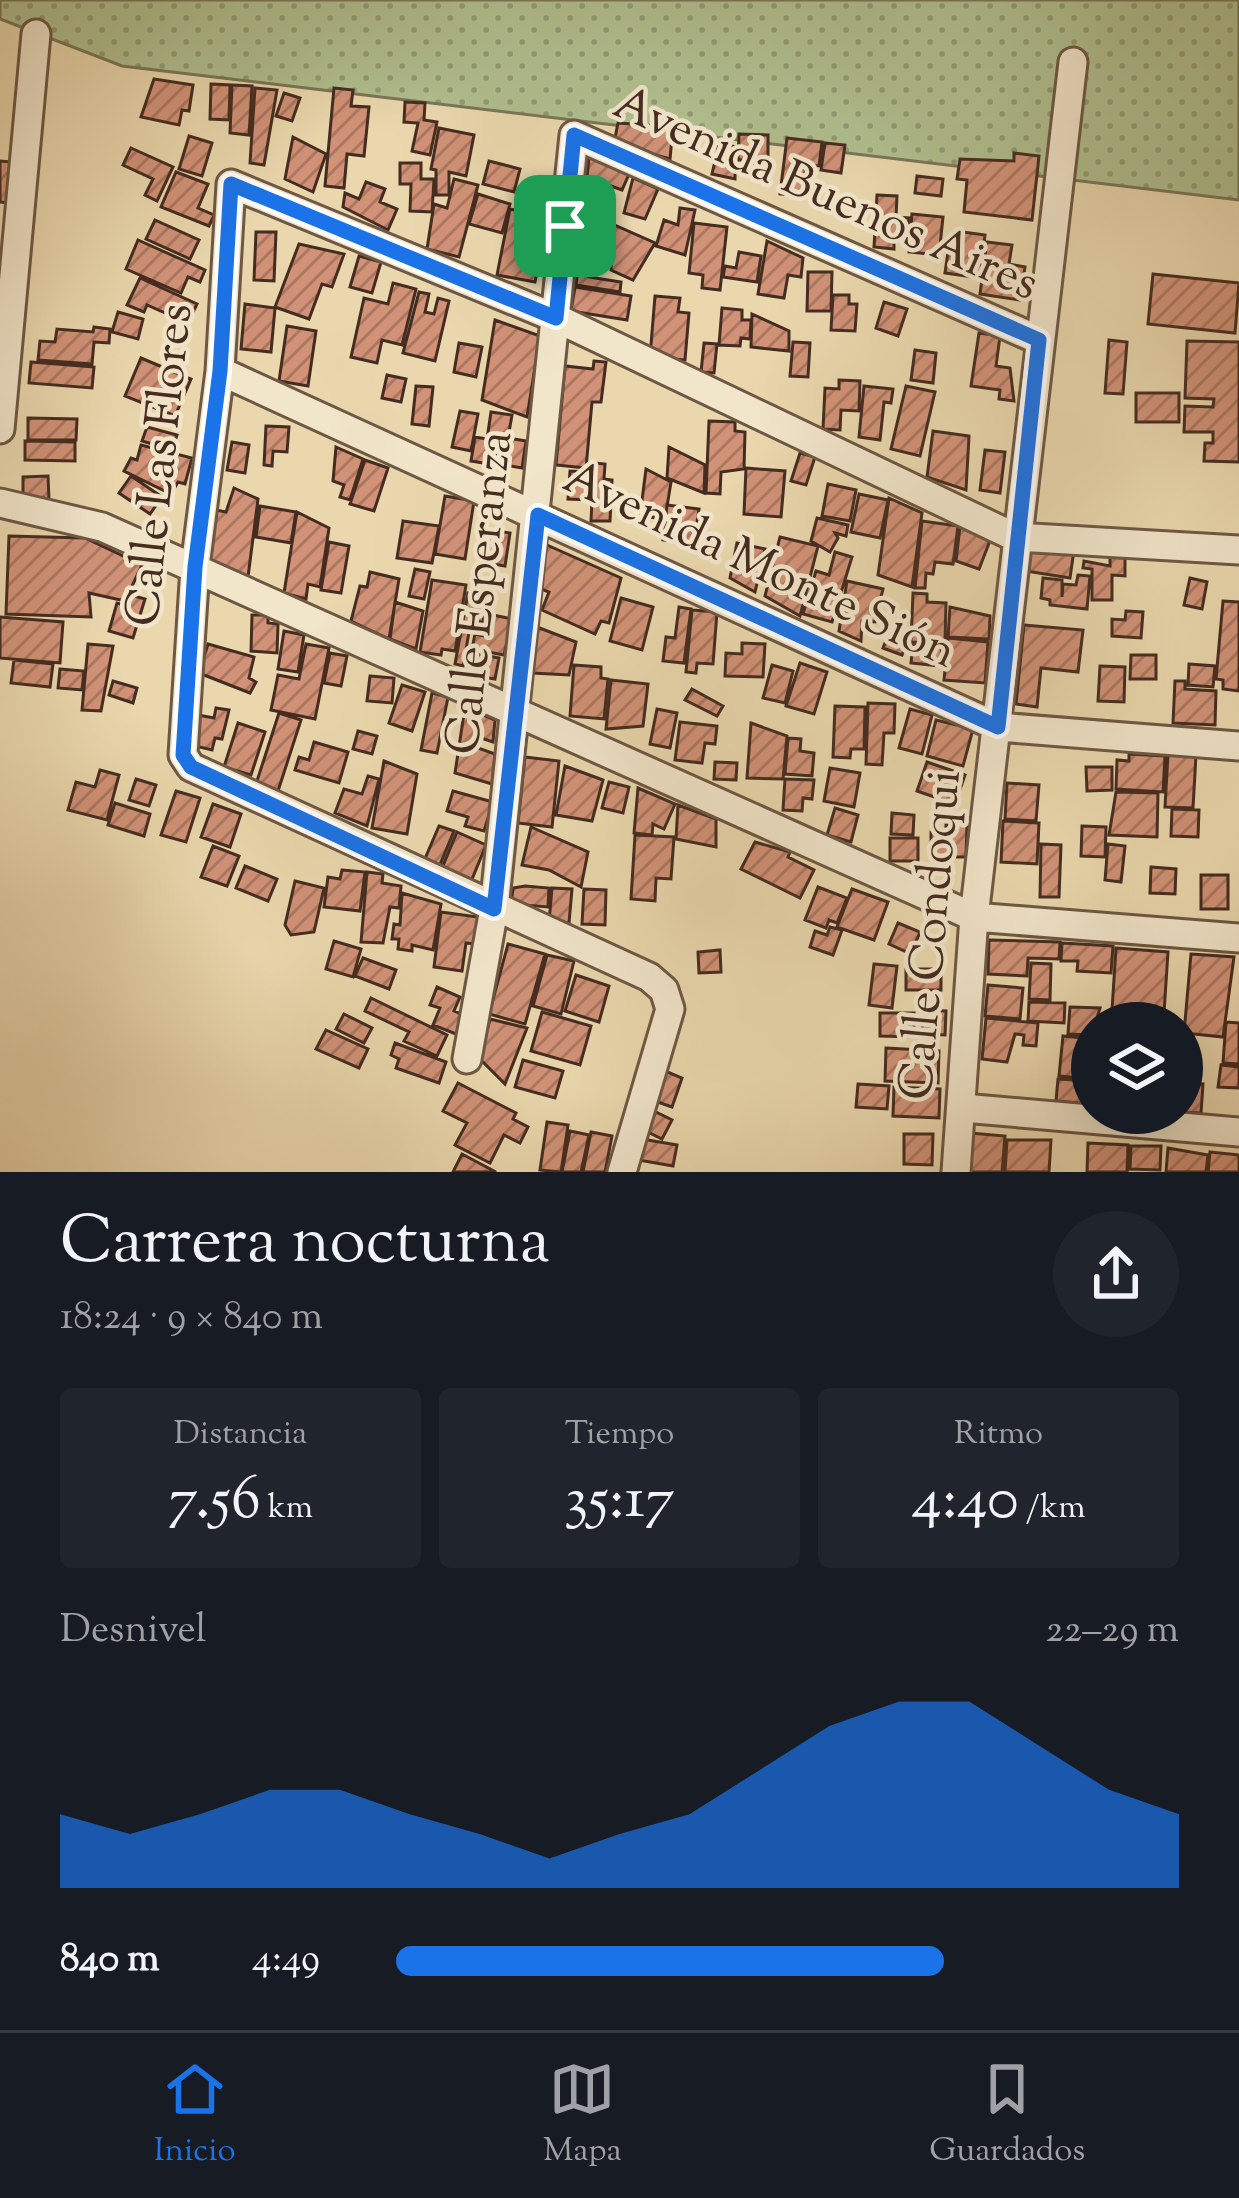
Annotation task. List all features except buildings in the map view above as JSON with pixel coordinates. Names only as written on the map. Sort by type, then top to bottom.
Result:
[{"type":"street","points":[[0,429],[6,275],[35,34]]},
{"type":"street","name":"Calle Condoqui","points":[[956,1172],[974,917],[1072,62]]},
{"type":"street","name":"Avenida Buenos Aires","points":[[574,135],[1039,340]]},
{"type":"street","name":"Calle Esperanza","points":[[467,1059],[494,909],[574,135]]},
{"type":"street","name":"Calle Las Flores","points":[[494,909],[191,767],[183,755],[195,567],[220,371],[231,184],[556,318]]},
{"type":"street","points":[[556,318],[1015,537],[1239,550]]},
{"type":"street","name":"Avenida Monte Sión","points":[[220,371],[998,727]]},
{"type":"street","points":[[0,503],[102,526],[974,917],[1239,938]]},
{"type":"street","points":[[998,727],[1239,746]]},
{"type":"street","points":[[494,909],[649,977],[664,990],[670,1009],[622,1172]]},
{"type":"street","points":[[963,1108],[1239,1132]]},
{"type":"green space","points":[[0,0],[1239,0],[1239,200],[122,66],[0,19]]},
{"type":"route","points":[[574,135],[1039,340],[998,727],[538,515],[494,909],[191,767],[183,755],[195,567],[220,371],[231,184],[556,318],[565,226],[574,135]]}]
